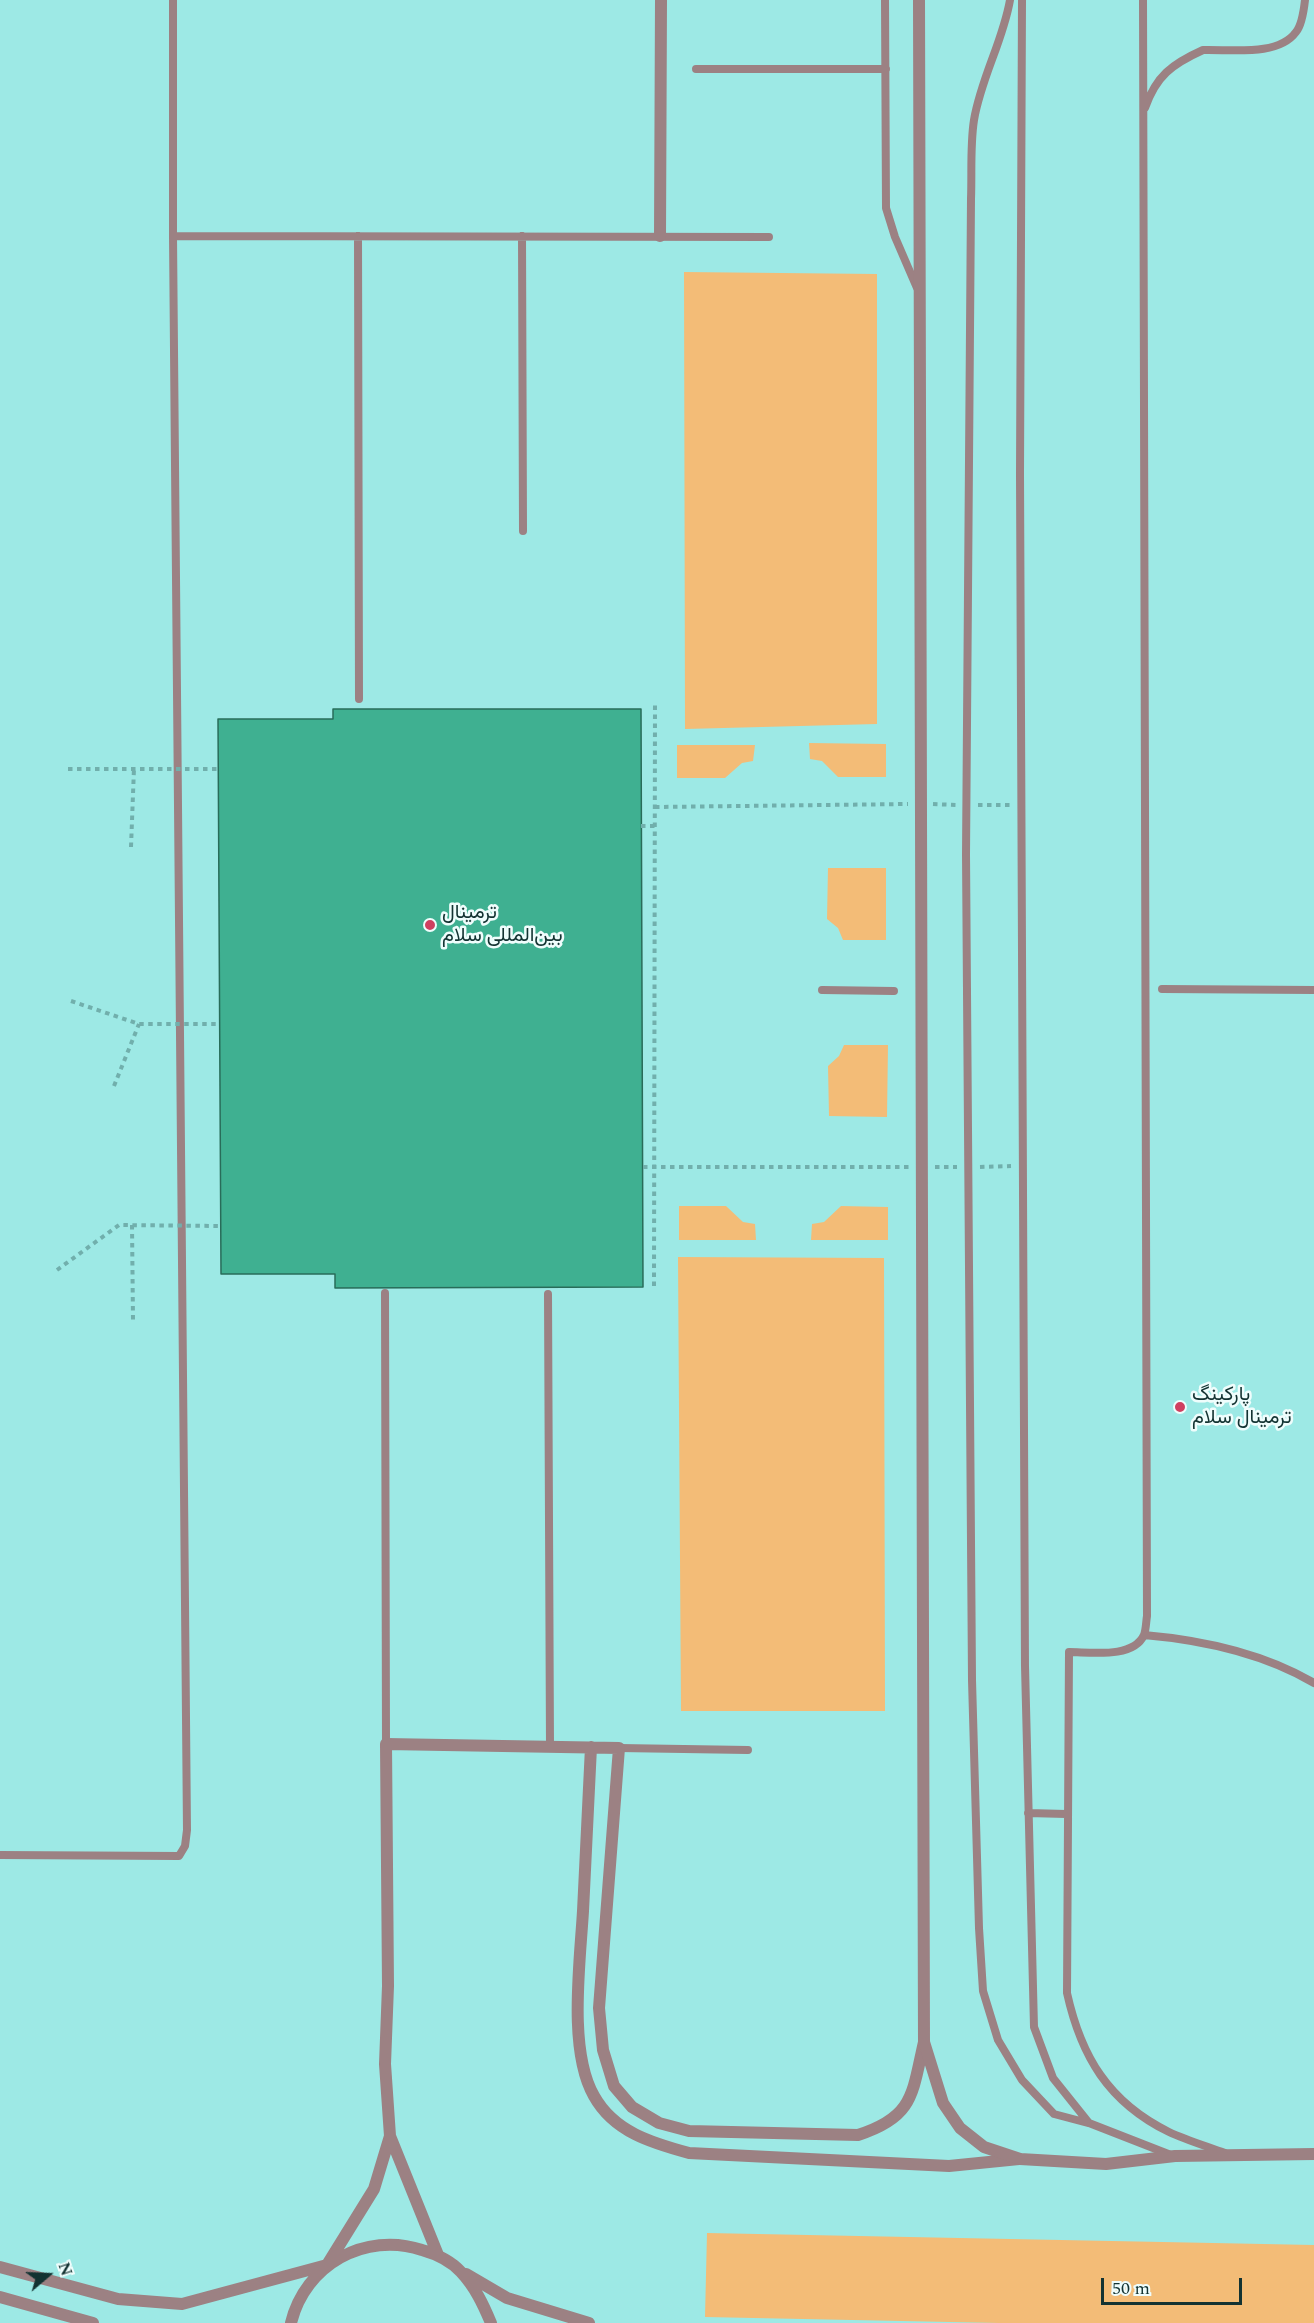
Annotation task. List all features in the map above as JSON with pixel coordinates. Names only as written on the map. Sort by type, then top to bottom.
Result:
[{"type":"street","points":[[660,237],[661,0]]},
{"type":"street","points":[[438,2255],[390,2136],[385,2064],[388,1986],[386,1744],[619,1748],[599,2008],[603,2050],[614,2086],[632,2107],[659,2122],[690,2131],[858,2135],[879,2128],[900,2115],[913,2092],[924,2042],[919,0]]},
{"type":"street","points":[[591,1747],[578,2011],[580,2055],[594,2096],[617,2124],[650,2142],[689,2153],[949,2166],[1020,2159],[1107,2164],[1174,2156],[1314,2154]]},
{"type":"street","points":[[924,2042],[943,2103],[960,2128],[984,2147],[1020,2159]]},
{"type":"street","points":[[291,2323],[294,2311],[310,2283],[327,2265],[374,2189],[390,2136]]},
{"type":"street","points":[[0,2267],[118,2299],[182,2304],[327,2265],[350,2252],[378,2244],[405,2244],[438,2255],[460,2271],[507,2298],[589,2323]]},
{"type":"street","points":[[460,2271],[482,2299],[490,2323]]},
{"type":"street","points":[[0,2297],[93,2323]]},
{"type":"lane","points":[[0,1855],[179,1856],[185,1846],[187,1830],[173,236],[173,0]]},
{"type":"lane","points":[[885,0],[886,208],[895,237],[919,292]]},
{"type":"lane","points":[[1010,0],[1007,19],[985,77],[974,121],[967,805],[968,1167],[972,1680],[983,1991],[998,2040],[1022,2080],[1054,2114],[1089,2123],[1174,2156]]},
{"type":"lane","points":[[1022,0],[1024,1166],[1028,1813],[1034,2027],[1053,2078],[1089,2123]]},
{"type":"lane","points":[[1143,0],[1147,1581],[1144,1635],[1134,1646],[1116,1651],[1069,1652],[1066,1814],[1067,1993],[1076,2031],[1092,2064],[1111,2089],[1141,2115],[1169,2132],[1231,2155]]},
{"type":"lane","points":[[1143,115],[1153,87],[1168,70],[1195,54],[1203,50],[1256,49],[1282,44],[1297,31],[1305,0]]},
{"type":"lane","points":[[696,69],[886,69]]},
{"type":"lane","points":[[173,236],[769,237]]},
{"type":"lane","points":[[358,236],[359,699]]},
{"type":"lane","points":[[522,237],[523,531]]},
{"type":"lane","points":[[1162,989],[1314,990]]},
{"type":"lane","points":[[822,990],[894,991]]},
{"type":"lane","points":[[385,1293],[386,1744]]},
{"type":"lane","points":[[548,1294],[550,1746]]},
{"type":"lane","points":[[1144,1635],[1181,1638],[1234,1651],[1264,1660],[1314,1683]]},
{"type":"lane","points":[[619,1748],[748,1750]]},
{"type":"lane","points":[[1028,1813],[1066,1814]]},
{"type":"path","points":[[654,1286],[655,703]]},
{"type":"path","points":[[131,847],[134,768]]},
{"type":"path","points":[[68,769],[218,769]]},
{"type":"path","points":[[655,807],[1022,805]]},
{"type":"path","points":[[641,826],[655,826]]},
{"type":"path","points":[[71,1001],[139,1024],[219,1024]]},
{"type":"path","points":[[114,1086],[139,1024]]},
{"type":"path","points":[[643,1167],[1024,1166]]},
{"type":"path","points":[[57,1270],[119,1225],[220,1226]]},
{"type":"path","points":[[132,1225],[133,1320]]},
{"type":"shaded area","points":[[684,272],[877,274],[877,724],[685,729]]},
{"type":"shaded area","points":[[809,743],[886,744],[886,777],[838,777],[822,761],[810,759]]},
{"type":"shaded area","points":[[677,745],[755,745],[753,761],[742,763],[725,778],[677,778]]},
{"type":"shaded area","points":[[828,868],[886,868],[886,940],[843,940],[838,928],[827,919]]},
{"type":"shaded area","points":[[844,1045],[888,1045],[887,1117],[829,1116],[828,1066],[839,1056]]},
{"type":"shaded area","points":[[679,1206],[726,1206],[743,1222],[755,1224],[756,1240],[679,1240]]},
{"type":"shaded area","points":[[841,1206],[888,1207],[888,1240],[811,1240],[812,1224],[824,1222]]},
{"type":"shaded area","points":[[678,1257],[884,1258],[885,1711],[681,1711]]},
{"type":"shaded area","points":[[707,2233],[1314,2245],[1314,2323],[999,2323],[705,2317]]},
{"type":"building","name":"ترمینال بین‌المللی سلام","points":[[333,709],[641,709],[643,1287],[335,1288],[335,1274],[221,1274],[218,719],[333,719]]},
{"type":"place","name":"ترمینال بین‌المللی سلام","points":[[430,925]]},
{"type":"place","name":"پارکینگ ترمینال سلام","points":[[1180,1407]]}]
